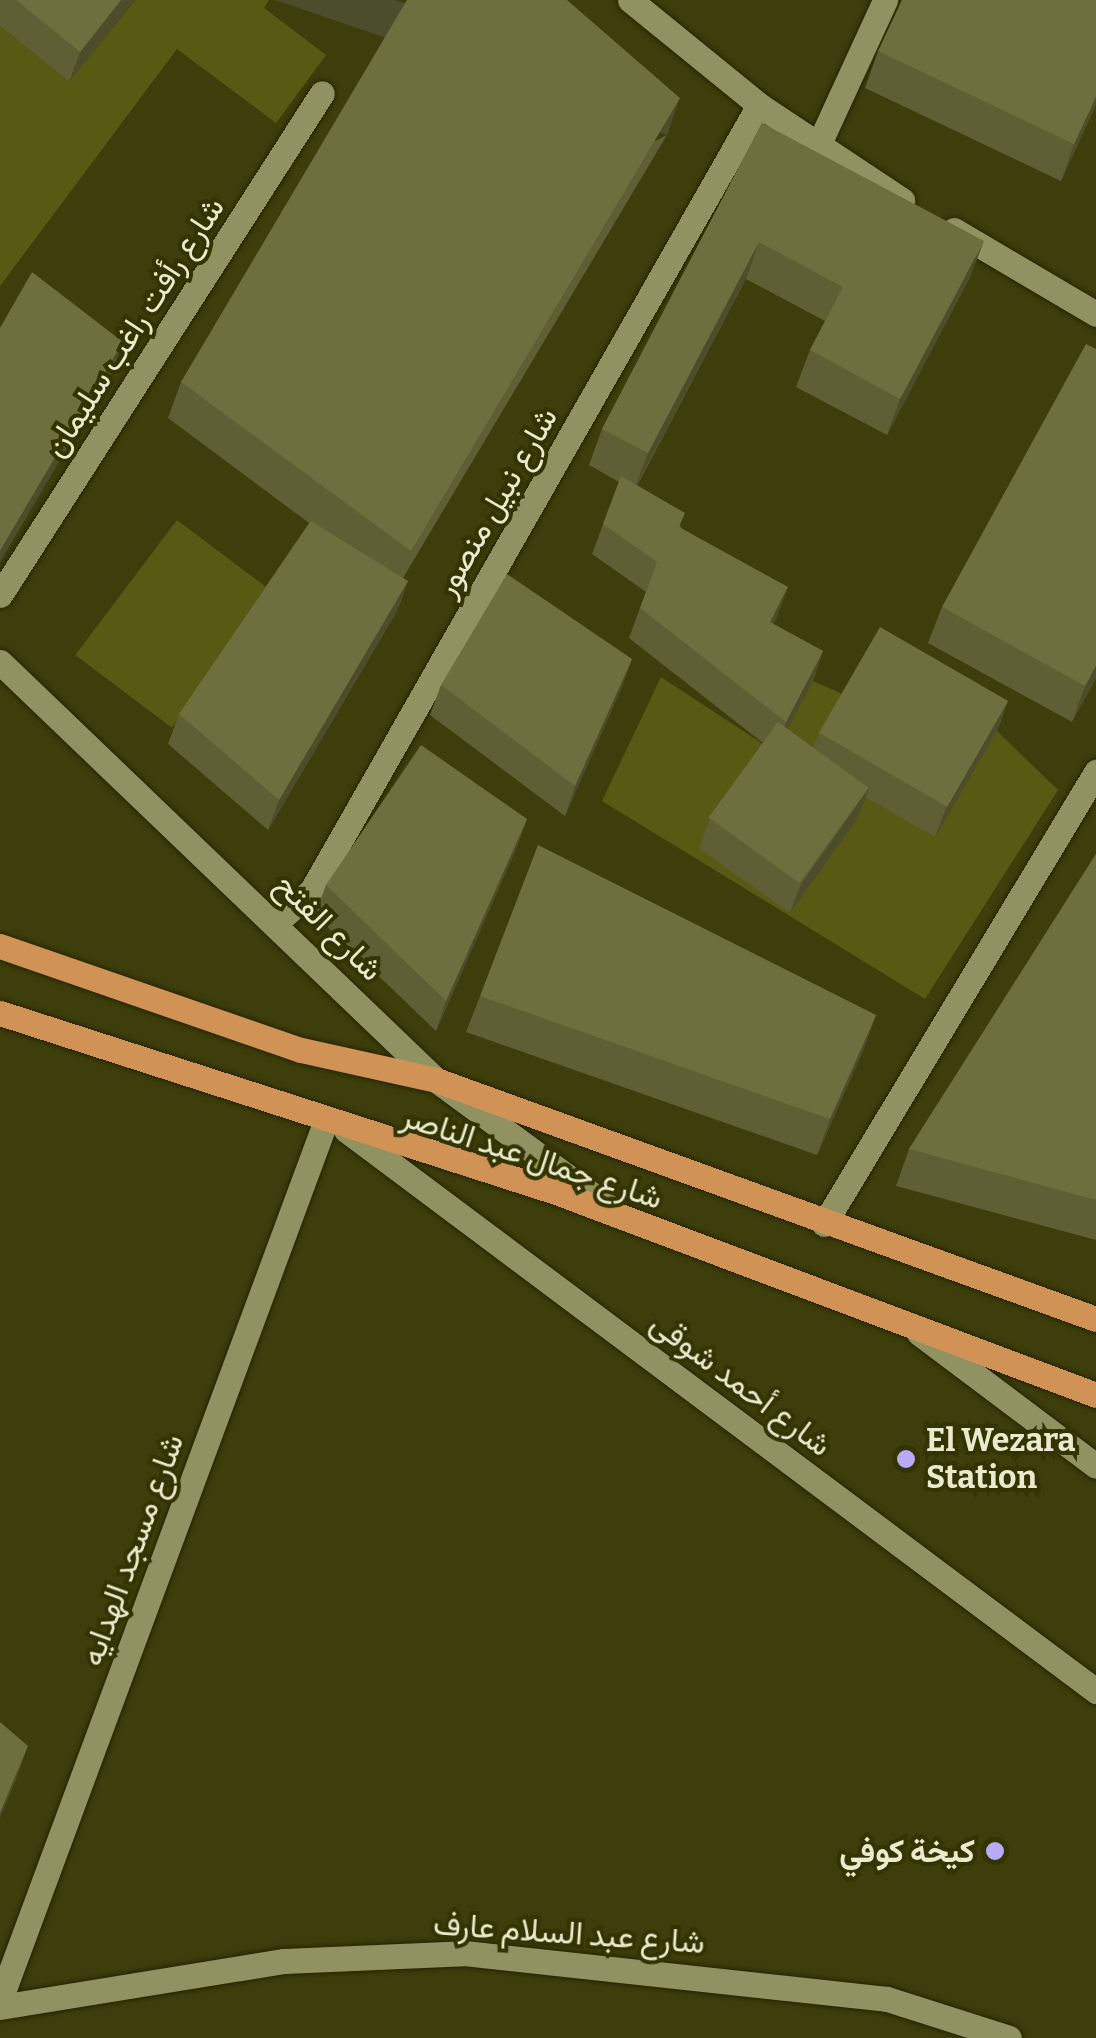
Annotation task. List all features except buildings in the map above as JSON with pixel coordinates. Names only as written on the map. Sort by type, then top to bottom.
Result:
[{"type":"main road","name":"شارع جمال عبد الناصر","points":[[0,946],[301,1050],[436,1080],[824,1224],[1096,1319]]},
{"type":"main road","name":"شارع جمال عبد الناصر","points":[[0,1014],[626,1220],[919,1333],[1096,1395]]},
{"type":"street","points":[[630,0],[759,105],[818,146],[1096,314]]},
{"type":"street","points":[[818,146],[885,0]]},
{"type":"street","name":"شارع رأفت راغب سليمان","points":[[0,595],[322,93]]},
{"type":"street","name":"شارع نبيل منصور","points":[[278,920],[312,890],[759,105]]},
{"type":"street","name":"شارع الفتح","points":[[0,662],[278,920],[436,1080],[626,1220]]},
{"type":"street","points":[[824,1224],[1096,772]]},
{"type":"street","name":"شارع أحمد شوقى","points":[[336,1126],[1096,1691]]},
{"type":"street","name":"شارع مسجد الهدايه","points":[[0,2004],[336,1126]]},
{"type":"street","points":[[919,1333],[1096,1466]]},
{"type":"street","name":"شارع عبد السلام عارف","points":[[0,2004],[284,1961],[464,1953],[887,1999],[1009,2038]]},
{"type":"shaded area","points":[[135,0],[269,0],[264,8],[326,55],[276,123],[177,49],[0,286],[0,26],[69,82]]},
{"type":"shaded area","points":[[177,520],[274,593],[172,728],[75,655]]},
{"type":"shaded area","points":[[661,677],[775,752],[813,681],[847,696],[935,837],[997,731],[1058,790],[925,999],[602,801]]},
{"type":"place","name":"El Wezara Station","points":[[906,1459]]},
{"type":"place","name":"كيخة كوفي","points":[[995,1851]]}]
